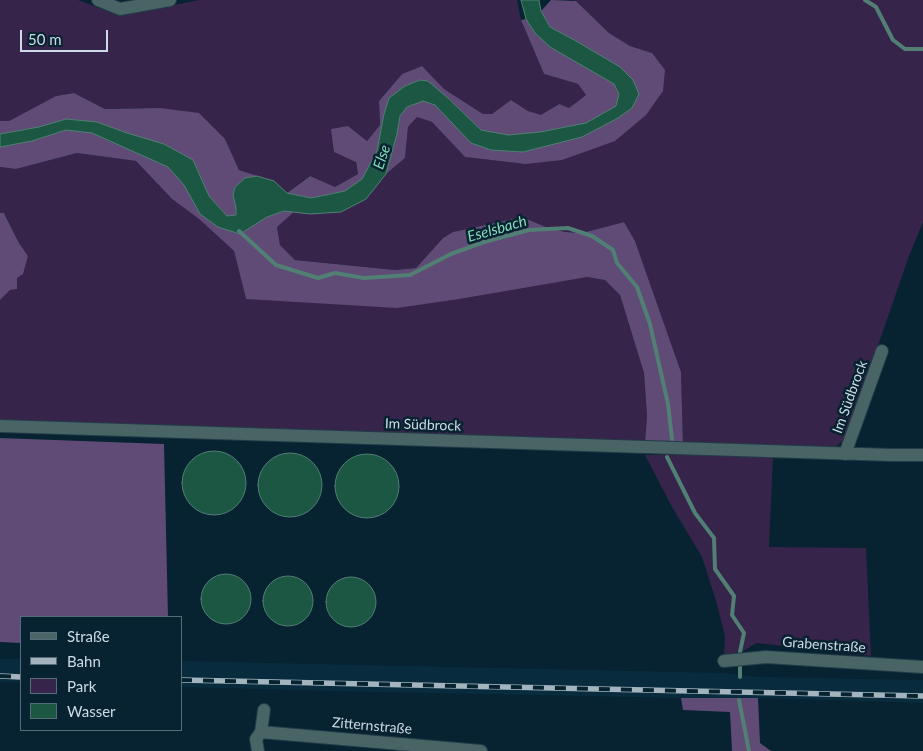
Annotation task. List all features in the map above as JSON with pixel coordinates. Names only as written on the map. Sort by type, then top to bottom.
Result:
[{"type":"street","points":[[98,0],[120,9],[170,0]]},
{"type":"street","name":"Im Südbrock","points":[[846,454],[882,351]]},
{"type":"street","name":"Im Südbrock","points":[[0,426],[923,455]]},
{"type":"street","name":"Grabenstraße","points":[[724,661],[766,657],[923,667]]},
{"type":"street","points":[[258,751],[256,739],[261,732],[264,710]]},
{"type":"street","name":"Zitternstraße","points":[[261,732],[481,751]]},
{"type":"shaded area","points":[[551,0],[576,1],[609,33],[630,46],[652,53],[665,70],[663,91],[646,115],[615,141],[562,160],[525,164],[465,157],[432,122],[417,117],[408,127],[405,158],[386,174],[366,199],[341,212],[310,214],[294,212],[277,227],[280,245],[295,260],[395,270],[416,268],[443,238],[453,232],[522,217],[546,227],[565,232],[582,233],[624,222],[635,241],[681,372],[683,444],[645,443],[647,416],[644,373],[620,295],[605,280],[587,277],[397,308],[246,299],[234,251],[199,219],[172,199],[136,161],[77,153],[16,169],[0,167],[0,121],[9,121],[56,96],[74,93],[105,109],[160,108],[199,113],[225,139],[239,170],[274,181],[287,193],[310,176],[335,187],[358,174],[356,162],[334,152],[331,129],[348,126],[367,141],[380,125],[379,101],[402,74],[422,66],[444,89],[483,114],[492,114],[511,100],[528,111],[541,115],[559,104],[569,108],[586,95],[578,84],[544,74],[521,20],[541,11]]},
{"type":"shaded area","points":[[0,213],[4,213],[19,243],[28,256],[23,274],[17,278],[17,289],[10,290],[0,300]]},
{"type":"shaded area","points":[[0,438],[164,444],[168,616],[20,616],[20,643],[0,642]]},
{"type":"shaded area","points":[[0,659],[20,659],[20,682],[0,682]]},
{"type":"shaded area","points":[[182,661],[724,673],[758,677],[923,680],[923,703],[758,698],[182,687]]},
{"type":"shaded area","points":[[681,698],[758,698],[760,743],[771,751],[732,751],[730,712],[683,710]]},
{"type":"green space","points":[[0,0],[78,0],[120,16],[199,0],[517,0],[521,20],[544,74],[578,84],[586,95],[569,108],[558,104],[541,116],[528,111],[511,100],[492,114],[483,114],[444,89],[422,66],[402,74],[379,101],[380,125],[367,141],[348,126],[358,174],[335,187],[309,176],[287,193],[274,181],[239,170],[225,139],[160,108],[105,109],[74,93],[56,96],[9,121],[0,121]]},
{"type":"green space","points":[[572,0],[923,0],[923,222],[909,256],[846,438],[833,449],[683,444],[681,372],[635,241],[624,222],[582,233],[565,232],[546,227],[522,217],[453,232],[443,238],[416,268],[395,270],[295,260],[280,245],[277,227],[294,212],[310,214],[366,199],[386,174],[405,158],[408,127],[417,117],[432,122],[465,157],[525,164],[652,53],[630,46],[609,33],[576,1]]},
{"type":"green space","points":[[77,153],[136,161],[172,199],[199,219],[234,251],[246,299],[587,277],[605,280],[620,295],[644,373],[647,416],[645,443],[0,421],[0,300],[10,290],[28,256],[19,243],[5,214],[0,213],[0,167],[16,169]]},
{"type":"green space","points":[[645,455],[773,456],[769,547],[866,548],[871,656],[757,643],[743,651],[724,656],[725,637],[702,557],[672,507]]},
{"type":"water","name":"Else","points":[[521,0],[539,0],[541,11],[550,27],[620,67],[633,80],[639,94],[632,108],[618,118],[582,137],[523,152],[491,150],[471,143],[435,105],[423,101],[407,107],[400,116],[386,174],[366,199],[341,212],[310,214],[284,211],[267,217],[240,234],[218,227],[200,214],[184,185],[168,167],[92,133],[66,130],[32,141],[0,147],[0,134],[39,127],[66,119],[97,122],[164,144],[193,160],[209,196],[227,216],[236,215],[233,195],[235,187],[245,178],[257,176],[274,181],[287,193],[311,198],[345,191],[362,179],[377,151],[389,98],[405,86],[420,80],[428,81],[481,130],[508,135],[540,132],[586,123],[616,106],[619,94],[614,84],[550,47],[535,33],[526,19]]},
{"type":"water","points":[[214,451],[232,457],[240,465],[246,483],[240,501],[232,509],[214,515],[196,509],[188,501],[182,483],[188,465],[196,457]]},
{"type":"water","points":[[290,453],[308,459],[316,467],[322,485],[316,503],[308,511],[290,517],[272,511],[264,503],[258,485],[264,467],[272,459]]},
{"type":"water","points":[[367,454],[385,460],[393,468],[399,486],[393,504],[385,512],[367,518],[349,512],[341,504],[335,486],[341,468],[349,460]]},
{"type":"water","points":[[231,574],[244,581],[250,589],[250,609],[244,617],[236,623],[221,624],[208,617],[202,609],[201,594],[208,581],[216,575]]},
{"type":"water","points":[[293,576],[306,583],[312,591],[312,611],[306,619],[298,625],[283,626],[270,619],[264,611],[263,596],[270,583],[278,577]]},
{"type":"water","points":[[356,577],[369,584],[375,592],[375,612],[369,620],[361,626],[346,627],[333,620],[327,612],[326,597],[333,584],[341,578]]},
{"type":"waterway","points":[[865,0],[876,7],[893,40],[905,49],[923,49]]},
{"type":"waterway","name":"Eselsbach","points":[[239,231],[276,265],[318,278],[335,273],[364,278],[410,275],[451,254],[484,242],[529,230],[568,228],[592,236],[613,250],[617,263],[637,287],[650,324],[668,404],[672,439]]},
{"type":"waterway","name":"Eselsbach","points":[[667,457],[695,513],[714,538],[715,569],[734,596],[732,615],[744,633],[740,652]]},
{"type":"waterway","name":"Eselsbach","points":[[740,663],[740,677]]},
{"type":"waterway","name":"Eselsbach","points":[[739,700],[749,751]]},
{"type":"railway","points":[[0,676],[20,677]]},
{"type":"railway","points":[[182,680],[923,696]]}]
